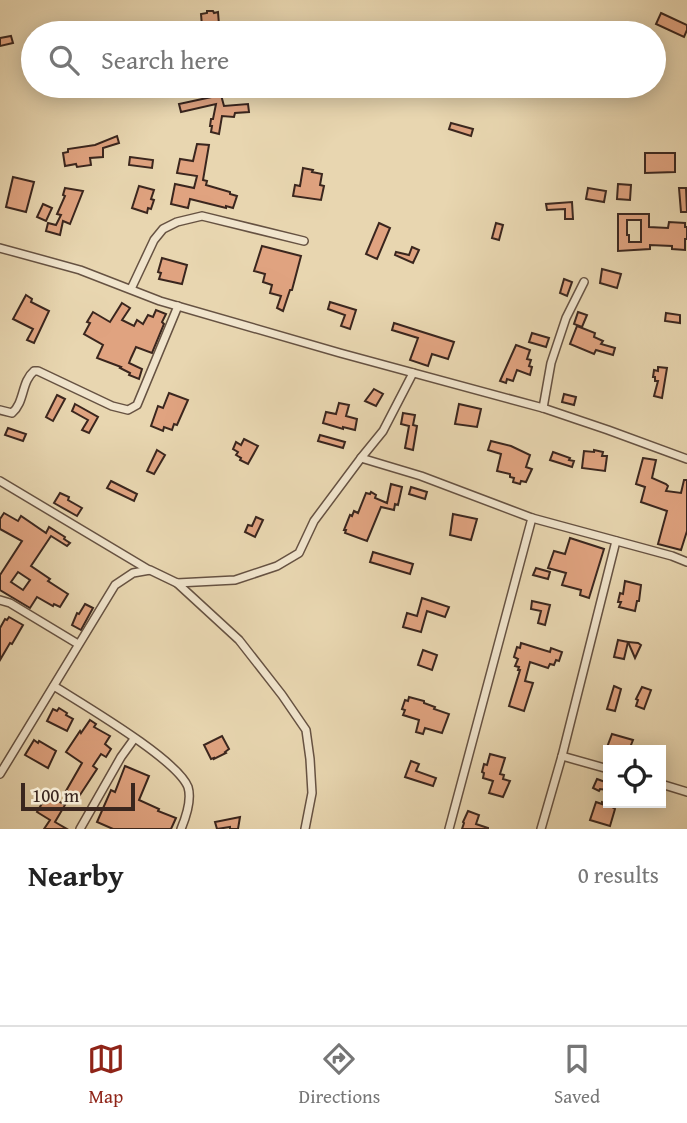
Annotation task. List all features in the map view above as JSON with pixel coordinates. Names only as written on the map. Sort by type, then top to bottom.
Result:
[{"type":"street","points":[[131,289],[154,240],[163,229],[177,222],[202,216],[304,241]]},
{"type":"street","points":[[0,248],[80,270],[178,306],[542,408],[687,459]]},
{"type":"street","points":[[542,408],[551,363],[566,318],[584,282]]},
{"type":"street","points":[[0,410],[12,413],[18,408],[29,375],[38,370],[112,406],[132,409],[137,405],[178,306]]},
{"type":"street","points":[[177,583],[235,580],[276,566],[299,553],[314,521],[383,431],[413,373]]},
{"type":"street","points":[[360,458],[421,476],[532,518],[687,562]]},
{"type":"street","points":[[0,481],[150,570],[177,583],[239,640],[306,730],[312,793],[305,829]]},
{"type":"street","points":[[449,829],[532,518]]},
{"type":"street","points":[[541,829],[616,541]]},
{"type":"street","points":[[0,774],[115,585],[133,573],[150,570]]},
{"type":"street","points":[[0,600],[10,603],[78,645]]},
{"type":"street","points":[[54,686],[172,766],[188,788],[187,813],[181,829]]},
{"type":"street","points":[[80,829],[115,766],[134,739]]},
{"type":"street","points":[[562,756],[603,768]]},
{"type":"street","points":[[666,786],[687,792]]},
{"type":"building","points":[[218,12],[219,21],[202,21],[201,14]]},
{"type":"building","points":[[661,13],[687,25],[684,37],[666,29],[666,21],[657,21]]},
{"type":"building","points":[[11,36],[13,43],[0,46],[0,38]]},
{"type":"building","points":[[222,98],[224,106],[248,104],[249,112],[235,113],[234,117],[222,116],[219,134],[211,132],[210,126],[216,104],[181,112],[179,104]]},
{"type":"building","points":[[451,123],[473,129],[471,136],[449,129]]},
{"type":"building","points":[[117,136],[119,143],[103,148],[103,157],[90,158],[91,165],[65,166],[63,153],[68,152],[68,149],[95,145]]},
{"type":"building","points":[[197,144],[209,145],[203,180],[207,181],[206,185],[237,196],[233,208],[190,199],[188,208],[171,204],[175,184],[194,188],[197,176],[177,173],[180,159],[193,161]]},
{"type":"building","points":[[645,153],[675,153],[675,172],[645,173]]},
{"type":"building","points":[[130,157],[153,160],[152,168],[129,165]]},
{"type":"building","points":[[303,168],[322,174],[320,185],[324,186],[321,200],[293,196],[295,185],[300,186]]},
{"type":"building","points":[[13,177],[34,182],[26,212],[6,207]]},
{"type":"building","points":[[618,184],[631,185],[630,200],[617,199]]},
{"type":"building","points":[[139,186],[154,190],[151,199],[154,200],[147,213],[132,208]]},
{"type":"building","points":[[65,188],[83,191],[70,224],[63,221],[60,235],[46,231],[48,223],[56,225],[61,215],[57,214],[65,196]]},
{"type":"building","points":[[588,188],[606,191],[604,202],[586,199]]},
{"type":"building","points":[[679,188],[686,188],[687,212],[681,212]]},
{"type":"building","points":[[572,202],[573,219],[565,219],[565,209],[547,210],[546,204]]},
{"type":"building","points":[[43,204],[52,208],[46,221],[37,217]]},
{"type":"building","points":[[618,214],[649,214],[649,227],[668,228],[669,222],[685,223],[687,227],[685,250],[672,249],[672,246],[650,245],[650,249],[618,251]],"holes":[[[627,220],[641,220],[641,242],[629,242]]]},
{"type":"building","points":[[379,223],[390,228],[377,259],[366,254]]},
{"type":"building","points":[[496,223],[503,225],[499,240],[492,238]]},
{"type":"building","points":[[262,246],[301,256],[283,311],[277,308],[281,296],[270,293],[272,285],[263,282],[265,274],[254,271]]},
{"type":"building","points":[[412,247],[419,250],[413,263],[395,255],[396,252],[409,255]]},
{"type":"building","points":[[162,258],[187,265],[182,284],[159,279]]},
{"type":"building","points":[[602,269],[621,274],[617,288],[600,283]]},
{"type":"building","points":[[564,279],[572,282],[567,296],[560,293]]},
{"type":"building","points":[[26,295],[32,299],[31,302],[49,311],[34,343],[27,340],[33,329],[13,319]]},
{"type":"building","points":[[330,302],[356,310],[350,329],[341,326],[345,315],[328,309]]},
{"type":"building","points":[[122,303],[130,308],[122,320],[134,326],[137,320],[143,324],[148,315],[153,317],[156,310],[166,314],[152,353],[136,347],[131,358],[129,363],[142,369],[139,379],[129,375],[130,373],[121,367],[97,358],[103,345],[84,334],[93,312],[110,322]]},
{"type":"building","points":[[578,312],[587,315],[582,327],[574,324]]},
{"type":"building","points":[[666,313],[680,315],[680,323],[665,321]]},
{"type":"building","points":[[394,323],[454,342],[448,359],[432,354],[428,366],[410,360],[418,338],[392,330]]},
{"type":"building","points":[[577,326],[595,333],[594,337],[603,341],[601,344],[615,348],[613,355],[596,350],[594,354],[570,344]]},
{"type":"building","points":[[532,333],[549,338],[546,347],[529,342]]},
{"type":"building","points":[[516,345],[530,350],[527,359],[531,360],[530,375],[517,370],[513,381],[500,381]]},
{"type":"building","points":[[658,367],[667,368],[662,398],[654,396],[658,381],[653,377],[654,370],[658,371]]},
{"type":"building","points":[[374,389],[383,394],[376,406],[365,401]]},
{"type":"building","points":[[169,393],[188,400],[177,425],[174,424],[172,430],[164,427],[163,431],[151,426],[158,406],[163,408]]},
{"type":"building","points":[[564,394],[576,397],[574,405],[562,402]]},
{"type":"building","points":[[57,395],[65,399],[53,421],[46,417]]},
{"type":"building","points":[[339,403],[349,405],[346,416],[357,419],[355,430],[323,423],[326,412],[336,414]]},
{"type":"building","points":[[75,404],[98,417],[89,433],[82,430],[88,420],[72,411]]},
{"type":"building","points":[[459,404],[481,409],[477,427],[455,424]]},
{"type":"building","points":[[403,413],[415,415],[413,425],[417,426],[413,450],[405,448],[409,426],[401,424]]},
{"type":"building","points":[[8,428],[26,434],[23,441],[5,435]]},
{"type":"building","points":[[320,435],[345,442],[343,448],[318,441]]},
{"type":"building","points":[[244,439],[258,446],[248,464],[240,460],[236,455],[238,452],[233,449],[236,442],[241,445]]},
{"type":"building","points":[[491,441],[530,455],[526,467],[532,469],[526,482],[513,482],[514,478],[510,477],[510,474],[497,471],[501,454],[488,450]]},
{"type":"building","points":[[157,450],[165,455],[154,474],[147,471]]},
{"type":"building","points":[[594,450],[607,456],[605,471],[582,468],[584,451]]},
{"type":"building","points":[[553,452],[574,461],[572,467],[550,460]]},
{"type":"building","points":[[643,458],[656,460],[652,478],[666,484],[666,491],[681,493],[684,480],[687,480],[687,531],[681,550],[658,544],[667,511],[641,502],[645,487],[636,484]]},
{"type":"building","points":[[111,481],[137,494],[134,501],[107,488]]},
{"type":"building","points":[[391,484],[402,487],[398,505],[395,504],[394,510],[381,507],[367,541],[345,533],[350,515],[352,516],[354,511],[358,513],[366,493],[371,492],[376,495],[375,498],[387,503]]},
{"type":"building","points":[[411,487],[427,492],[425,499],[409,494]]},
{"type":"building","points":[[60,493],[82,508],[77,516],[54,503]]},
{"type":"building","points":[[4,513],[18,521],[21,516],[46,533],[49,527],[70,543],[67,546],[51,536],[31,566],[68,594],[60,607],[37,597],[30,608],[0,590],[0,575],[22,541],[0,529],[0,519]],"holes":[[[18,572],[30,580],[23,590],[11,582]]]},
{"type":"building","points":[[453,514],[477,519],[471,540],[450,535]]},
{"type":"building","points":[[256,517],[263,520],[255,537],[245,532]]},
{"type":"building","points":[[570,538],[604,549],[589,598],[580,595],[581,590],[562,585],[566,573],[548,568],[554,551],[565,554]]},
{"type":"building","points":[[373,552],[413,564],[410,574],[370,562]]},
{"type":"building","points":[[536,568],[550,572],[548,579],[533,575]]},
{"type":"building","points":[[625,581],[641,585],[635,611],[619,607],[620,593],[623,594]]},
{"type":"building","points":[[422,598],[449,607],[445,617],[427,611],[421,632],[403,627],[407,613],[417,616]]},
{"type":"building","points":[[532,601],[550,605],[545,625],[538,623],[541,611],[531,609]]},
{"type":"building","points":[[85,604],[93,608],[81,630],[72,625]]},
{"type":"building","points":[[9,617],[23,625],[0,660],[0,628]]},
{"type":"building","points":[[618,640],[628,642],[624,659],[614,657]]},
{"type":"building","points":[[628,642],[641,645],[635,658]]},
{"type":"building","points":[[521,643],[550,652],[551,648],[562,652],[559,661],[556,660],[554,665],[550,664],[548,668],[530,662],[525,681],[533,683],[524,711],[509,706],[520,670],[515,666],[518,659],[514,657]]},
{"type":"building","points":[[423,650],[437,655],[432,670],[418,665]]},
{"type":"building","points":[[614,686],[621,689],[615,711],[607,709]]},
{"type":"building","points":[[642,687],[651,690],[644,709],[636,706],[636,699]]},
{"type":"building","points":[[409,697],[424,701],[435,707],[434,709],[449,714],[442,733],[425,728],[423,734],[416,732],[419,720],[403,715],[405,700],[408,701]]},
{"type":"building","points":[[59,708],[73,719],[67,731],[47,721],[53,709],[57,711]]},
{"type":"building","points":[[90,720],[96,724],[94,727],[110,736],[105,744],[111,749],[106,757],[101,754],[93,766],[97,769],[78,798],[66,791],[82,763],[66,752]]},
{"type":"building","points":[[612,734],[633,740],[631,745],[608,745]]},
{"type":"building","points":[[222,736],[229,749],[211,759],[204,745]]},
{"type":"building","points":[[34,740],[56,751],[48,768],[25,755]]},
{"type":"building","points":[[490,754],[505,758],[500,774],[504,775],[503,779],[510,781],[503,797],[489,793],[493,781],[483,778],[484,764],[487,765]]},
{"type":"building","points":[[411,761],[419,764],[416,771],[436,778],[433,786],[405,777]]},
{"type":"building","points":[[125,766],[149,776],[139,800],[176,818],[171,829],[113,829],[97,822],[111,790],[115,792]]},
{"type":"building","points":[[597,779],[603,781],[603,789],[599,791],[593,788]]},
{"type":"building","points":[[47,795],[65,805],[55,822],[67,829],[44,829],[50,820],[37,812]]},
{"type":"building","points":[[596,802],[603,802],[603,808],[615,809],[610,826],[590,820]]},
{"type":"building","points":[[468,811],[479,815],[476,824],[488,829],[462,829]]},
{"type":"building","points":[[240,817],[238,829],[217,829],[215,822]]}]
